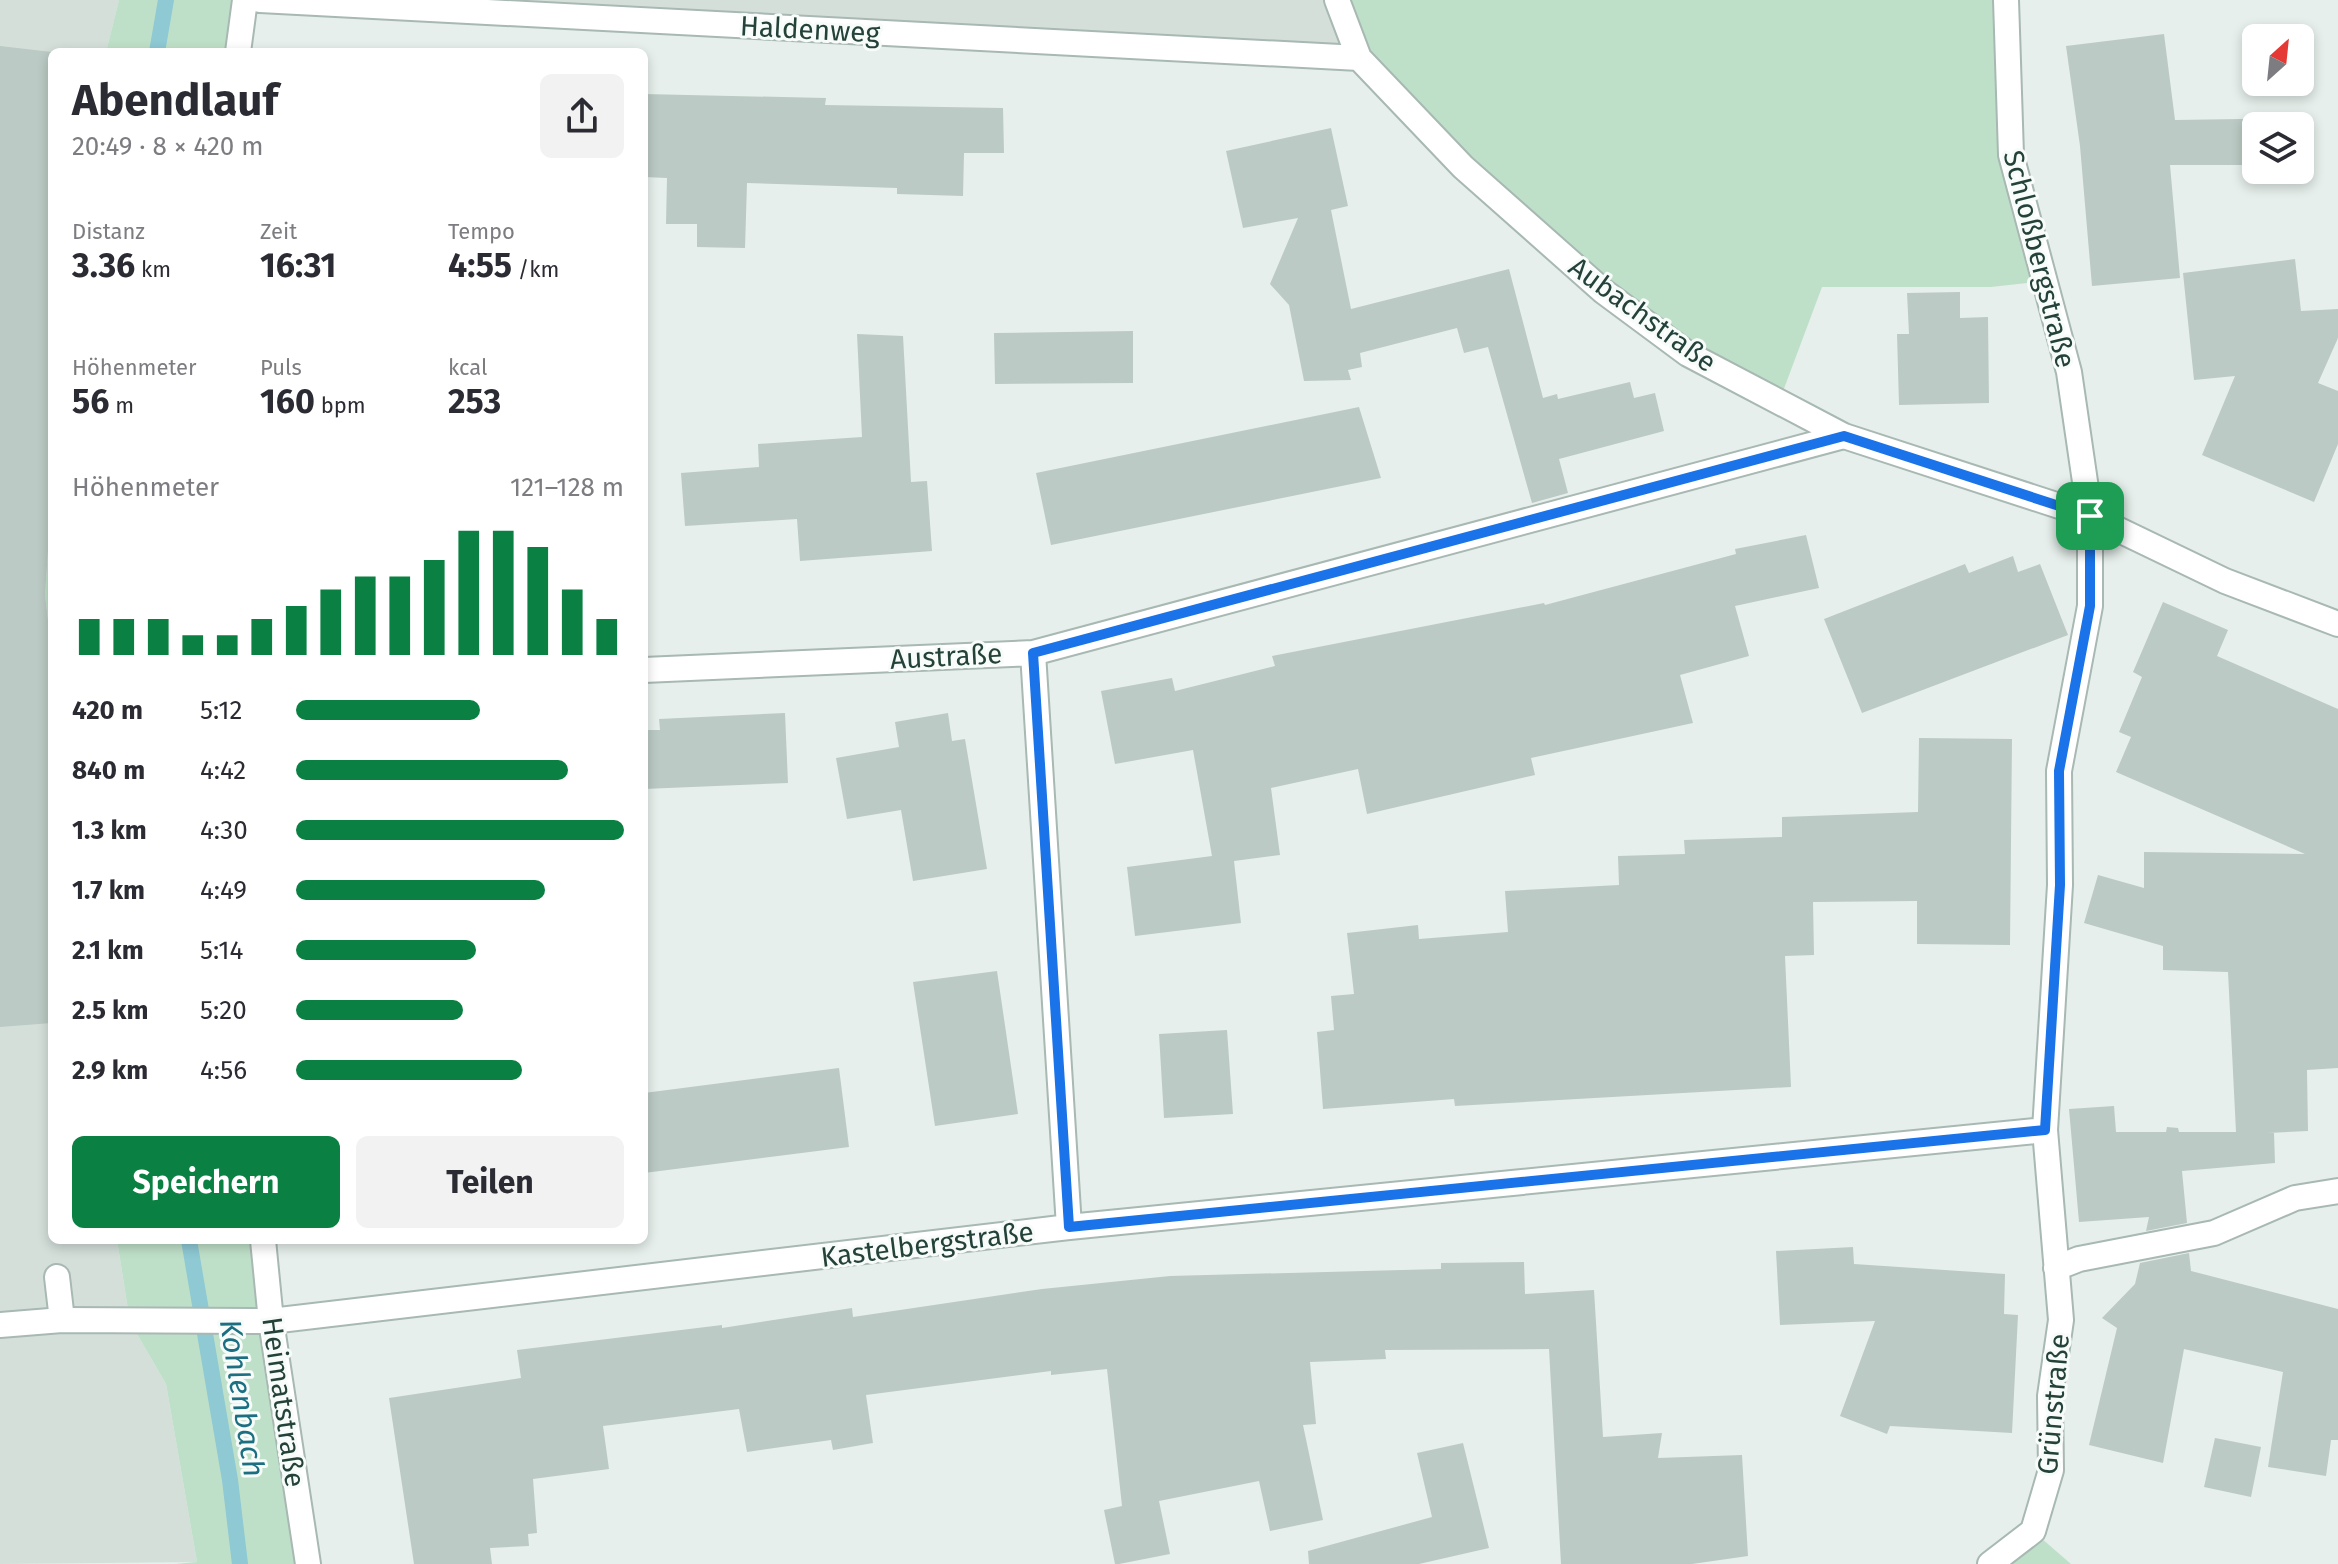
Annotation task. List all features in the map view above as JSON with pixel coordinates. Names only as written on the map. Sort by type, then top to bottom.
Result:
[{"type":"street","points":[[239,48],[245,0]]},
{"type":"street","name":"Haldenweg","points":[[260,0],[1359,58]]},
{"type":"street","name":"Aubachstraße","points":[[1337,0],[1359,58],[1463,167],[1603,291],[1688,354],[1844,436],[2090,516],[2225,581],[2338,624]]},
{"type":"street","name":"Schloßbergstraße","points":[[2006,0],[2011,155],[2069,372],[2090,516],[2090,606],[2059,771],[2060,885],[2045,1130]]},
{"type":"street","name":"Austraße","points":[[648,670],[1033,653],[1844,436]]},
{"type":"street","points":[[1033,653],[1069,1227]]},
{"type":"street","name":"Kastelbergstraße","points":[[0,1325],[62,1320],[261,1322],[1069,1227],[2045,1130]]},
{"type":"street","name":"Grünstraße","points":[[1990,1564],[2033,1531],[2051,1470],[2050,1396],[2061,1320],[2045,1130]]},
{"type":"street","points":[[2056,1268],[2079,1259],[2214,1233],[2295,1198],[2338,1191]]},
{"type":"street","name":"Heimatstraße","points":[[263,1244],[261,1322],[308,1564]]},
{"type":"street","points":[[57,1277],[62,1320]]},
{"type":"shaded area","points":[[0,0],[119,0],[107,48],[48,48],[48,550],[45,595],[48,620],[48,1244],[118,1244],[130,1322],[166,1384],[197,1562],[0,1564]]},
{"type":"shaded area","points":[[260,0],[1337,0],[1359,58]]},
{"type":"green space","points":[[119,0],[245,0],[239,48],[107,48]]},
{"type":"green space","points":[[1337,0],[2006,0],[2011,155],[2045,281],[1991,287],[1822,287],[1779,402],[1688,354],[1359,58]]},
{"type":"green space","points":[[48,550],[48,620],[45,595]]},
{"type":"green space","points":[[118,1244],[264,1244],[308,1564],[175,1564],[197,1562],[166,1384],[130,1322]]},
{"type":"green space","points":[[2033,1531],[2071,1564],[1990,1564]]},
{"type":"building","points":[[2164,34],[2175,120],[2242,119],[2242,165],[2170,165],[2180,278],[2092,286],[2080,146],[2066,46]]},
{"type":"building","points":[[0,46],[48,52],[48,550],[45,595],[48,620],[48,1023],[0,1027]]},
{"type":"building","points":[[648,94],[826,98],[825,105],[1003,108],[1004,153],[964,153],[963,196],[897,194],[897,188],[747,183],[745,248],[697,247],[697,224],[666,224],[667,178],[648,177]]},
{"type":"building","points":[[1331,128],[1348,206],[1331,210],[1351,309],[1509,269],[1543,398],[1557,394],[1558,399],[1630,382],[1634,398],[1655,393],[1664,431],[1559,459],[1568,493],[1532,503],[1488,347],[1464,353],[1457,328],[1360,353],[1362,367],[1348,370],[1351,380],[1304,381],[1289,305],[1270,284],[1298,218],[1243,228],[1226,151]]},
{"type":"building","points":[[2295,259],[2301,311],[2338,309],[2338,338],[2318,383],[2338,391],[2338,444],[2314,502],[2202,455],[2235,376],[2194,380],[2183,273]]},
{"type":"building","points":[[1960,292],[1960,318],[1988,317],[1989,403],[1899,405],[1897,334],[1909,334],[1907,293]]},
{"type":"building","points":[[1133,331],[1133,383],[995,384],[994,333]]},
{"type":"building","points":[[857,334],[903,336],[911,482],[927,481],[932,551],[800,561],[797,519],[685,526],[681,473],[759,467],[758,444],[862,437]]},
{"type":"building","points":[[1359,407],[1381,478],[1051,545],[1036,473]]},
{"type":"building","points":[[1806,535],[1819,588],[1735,606],[1749,656],[1680,675],[1693,723],[1531,758],[1535,775],[1367,814],[1358,769],[1271,788],[1280,855],[1234,861],[1241,923],[1135,936],[1127,867],[1212,856],[1193,750],[1115,764],[1101,691],[1172,678],[1175,691],[1275,666],[1272,656],[1545,605],[1736,554],[1735,549]]},
{"type":"building","points":[[2013,556],[2018,572],[2040,564],[2068,635],[1862,713],[1824,619],[1965,564],[1969,573]]},
{"type":"building","points":[[2163,602],[2228,630],[2217,656],[2338,709],[2338,1068],[2307,1070],[2308,1131],[2268,1133],[2274,1133],[2275,1163],[2182,1171],[2187,1223],[2146,1231],[2149,1217],[2079,1222],[2069,1109],[2114,1106],[2116,1132],[2166,1132],[2167,1127],[2178,1128],[2179,1132],[2236,1132],[2228,972],[2163,970],[2163,946],[2084,923],[2098,875],[2144,888],[2144,852],[2305,854],[2116,772],[2131,737],[2119,732],[2142,677],[2133,672]]},
{"type":"building","points":[[785,713],[788,783],[648,789],[648,730],[660,730],[659,719]]},
{"type":"building","points":[[948,713],[952,741],[965,739],[987,869],[913,881],[901,810],[847,819],[836,758],[899,747],[895,722]]},
{"type":"building","points":[[1919,738],[2012,739],[2010,945],[1917,944],[1917,901],[1813,902],[1814,955],[1785,956],[1791,1087],[1455,1106],[1454,1099],[1323,1109],[1317,1032],[1334,1030],[1331,996],[1354,994],[1347,933],[1418,925],[1419,939],[1508,932],[1505,891],[1619,885],[1618,856],[1685,854],[1684,840],[1782,837],[1782,817],[1918,812]]},
{"type":"building","points":[[997,971],[1018,1114],[935,1126],[913,982]]},
{"type":"building","points":[[1227,1030],[1233,1114],[1164,1118],[1159,1034]]},
{"type":"building","points":[[839,1068],[849,1147],[648,1172],[648,1092]]},
{"type":"building","points":[[1853,1247],[1854,1264],[2005,1274],[2004,1314],[2018,1315],[2012,1433],[1890,1426],[1887,1434],[1840,1416],[1875,1321],[1780,1325],[1776,1251]]},
{"type":"building","points":[[2189,1253],[2191,1271],[2338,1309],[2338,1440],[2331,1440],[2326,1476],[2268,1467],[2283,1372],[2184,1349],[2163,1463],[2089,1445],[2117,1328],[2102,1318],[2135,1284],[2140,1263]]},
{"type":"building","points":[[1524,1262],[1525,1294],[1594,1290],[1603,1437],[1662,1433],[1658,1458],[1742,1455],[1748,1556],[1692,1564],[1561,1564],[1549,1349],[1385,1350],[1386,1359],[1310,1362],[1316,1424],[1303,1425],[1323,1520],[1270,1531],[1259,1481],[1159,1501],[1170,1554],[1119,1564],[1115,1564],[1104,1510],[1122,1506],[1107,1369],[1051,1375],[1051,1371],[866,1395],[873,1443],[833,1450],[831,1440],[747,1452],[739,1409],[603,1426],[609,1469],[533,1479],[537,1533],[528,1534],[529,1546],[490,1548],[492,1564],[414,1564],[389,1398],[521,1378],[517,1350],[722,1325],[722,1328],[852,1308],[853,1317],[1042,1289],[1170,1276],[1441,1269],[1441,1263]]},
{"type":"building","points":[[2215,1438],[2261,1447],[2251,1497],[2204,1487]]},
{"type":"building","points":[[1463,1443],[1489,1548],[1419,1564],[1309,1564],[1308,1551],[1432,1517],[1417,1453]]},
{"type":"waterway","name":"Kohlenbach","points":[[158,48],[166,0]]},
{"type":"waterway","name":"Kohlenbach","points":[[190,1244],[230,1480],[240,1564]]},
{"type":"route","points":[[1844,436],[2090,516],[2090,606],[2059,771],[2060,885],[2045,1130],[1069,1227],[1033,653],[1844,436]]}]
